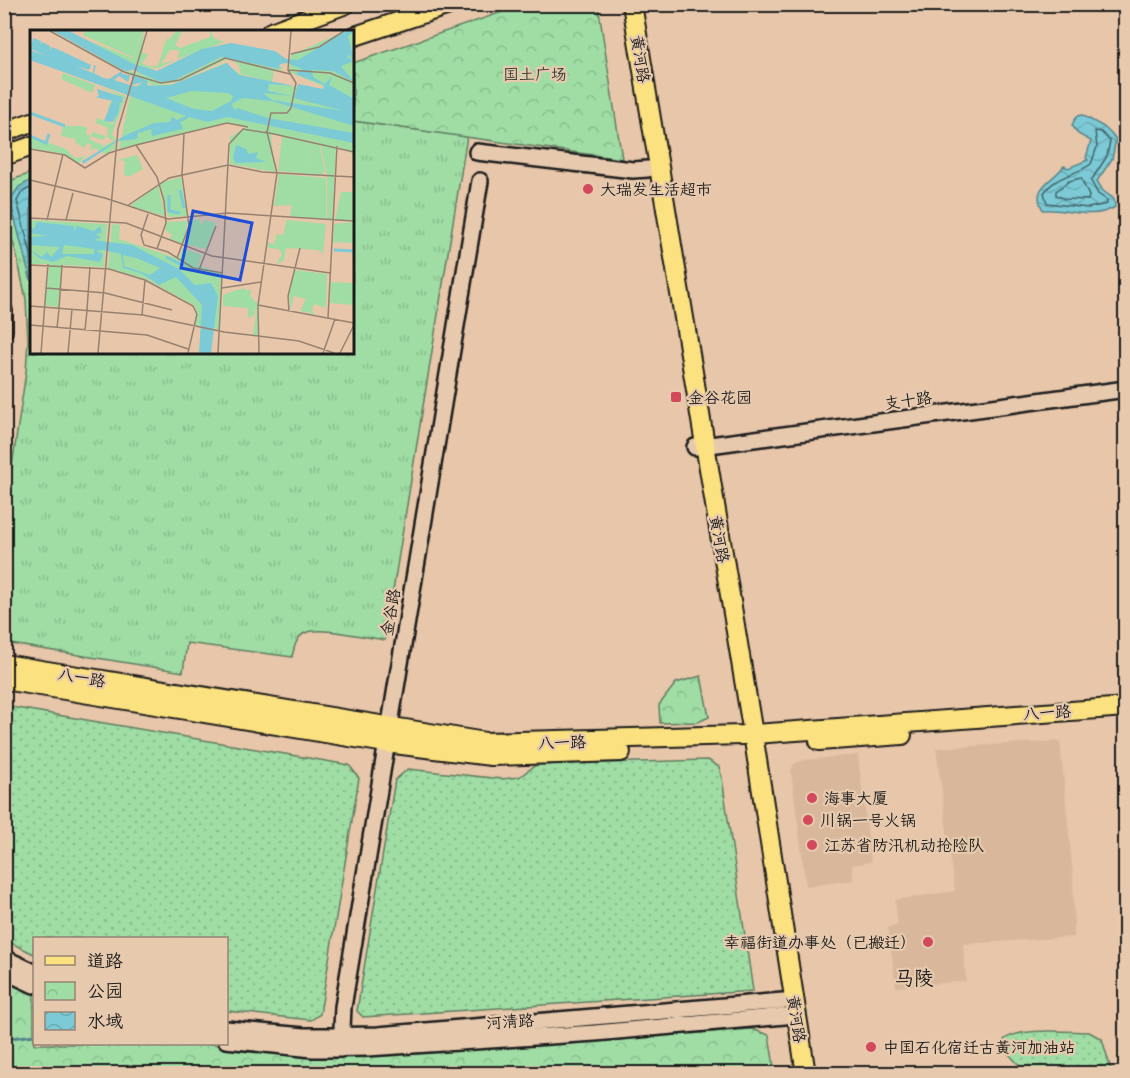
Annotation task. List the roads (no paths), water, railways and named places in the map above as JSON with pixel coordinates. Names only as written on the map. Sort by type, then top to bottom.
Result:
[{"type":"main road","points":[[276,30],[346,4]]},
{"type":"main road","points":[[354,36],[452,4]]},
{"type":"main road","name":"黄河路","points":[[621,4],[648,169],[699,446]]},
{"type":"main road","name":"黄河路","points":[[632,4],[699,446],[748,740],[788,1011],[795,1074]]},
{"type":"main road","points":[[4,132],[30,123]]},
{"type":"main road","points":[[4,156],[30,147]]},
{"type":"main road","name":"八一路","points":[[4,664],[387,736]]},
{"type":"main road","name":"八一路","points":[[4,680],[387,736],[485,742],[748,740],[1125,718]]},
{"type":"main road","name":"八一路","points":[[748,740],[1125,707]]},
{"type":"main road","name":"黄河路","points":[[788,1011],[806,1074]]},
{"type":"street","points":[[477,152],[633,170],[648,169]]},
{"type":"street","name":"金谷路","points":[[341,1043],[343,1007],[480,181]]},
{"type":"street","points":[[4,311],[4,331]]},
{"type":"street","name":"支十路","points":[[699,446],[1125,389]]},
{"type":"street","points":[[4,958],[33,972]]},
{"type":"street","points":[[4,971],[33,985]]},
{"type":"street","name":"河清路","points":[[228,1040],[280,1047],[624,1016],[788,1011]]},
{"type":"street","name":"河清路","points":[[228,1029],[341,1043]]},
{"type":"water","points":[[1082,115],[1104,127],[1116,139],[1112,159],[1097,181],[1103,191],[1114,199],[1115,207],[1089,214],[1043,210],[1039,196],[1044,185],[1064,166],[1068,168],[1088,160],[1086,158],[1091,141],[1078,134],[1072,125],[1077,116]]},
{"type":"water","points":[[30,181],[30,277],[10,200],[19,187]]},
{"type":"waterway","points":[[4,1039],[33,1035]]},
{"type":"place","name":"大瑞发生活超市","points":[[588,189]]},
{"type":"place","name":"金谷花园","points":[[676,397]]},
{"type":"place","name":"海事大厦","points":[[812,798]]},
{"type":"place","name":"川锅一号火锅","points":[[808,820]]},
{"type":"place","name":"江苏省防汛机动抢险队","points":[[812,845]]},
{"type":"place","name":"幸福街道办事处（已搬迁）","points":[[928,942]]},
{"type":"place","name":"中国石化宿迁古黄河加油站","points":[[871,1047]]},
{"type":"district","name":"马陵","points":[[914,978]]},
{"type":"park label","name":"国土广场","points":[[535,74]]}]
